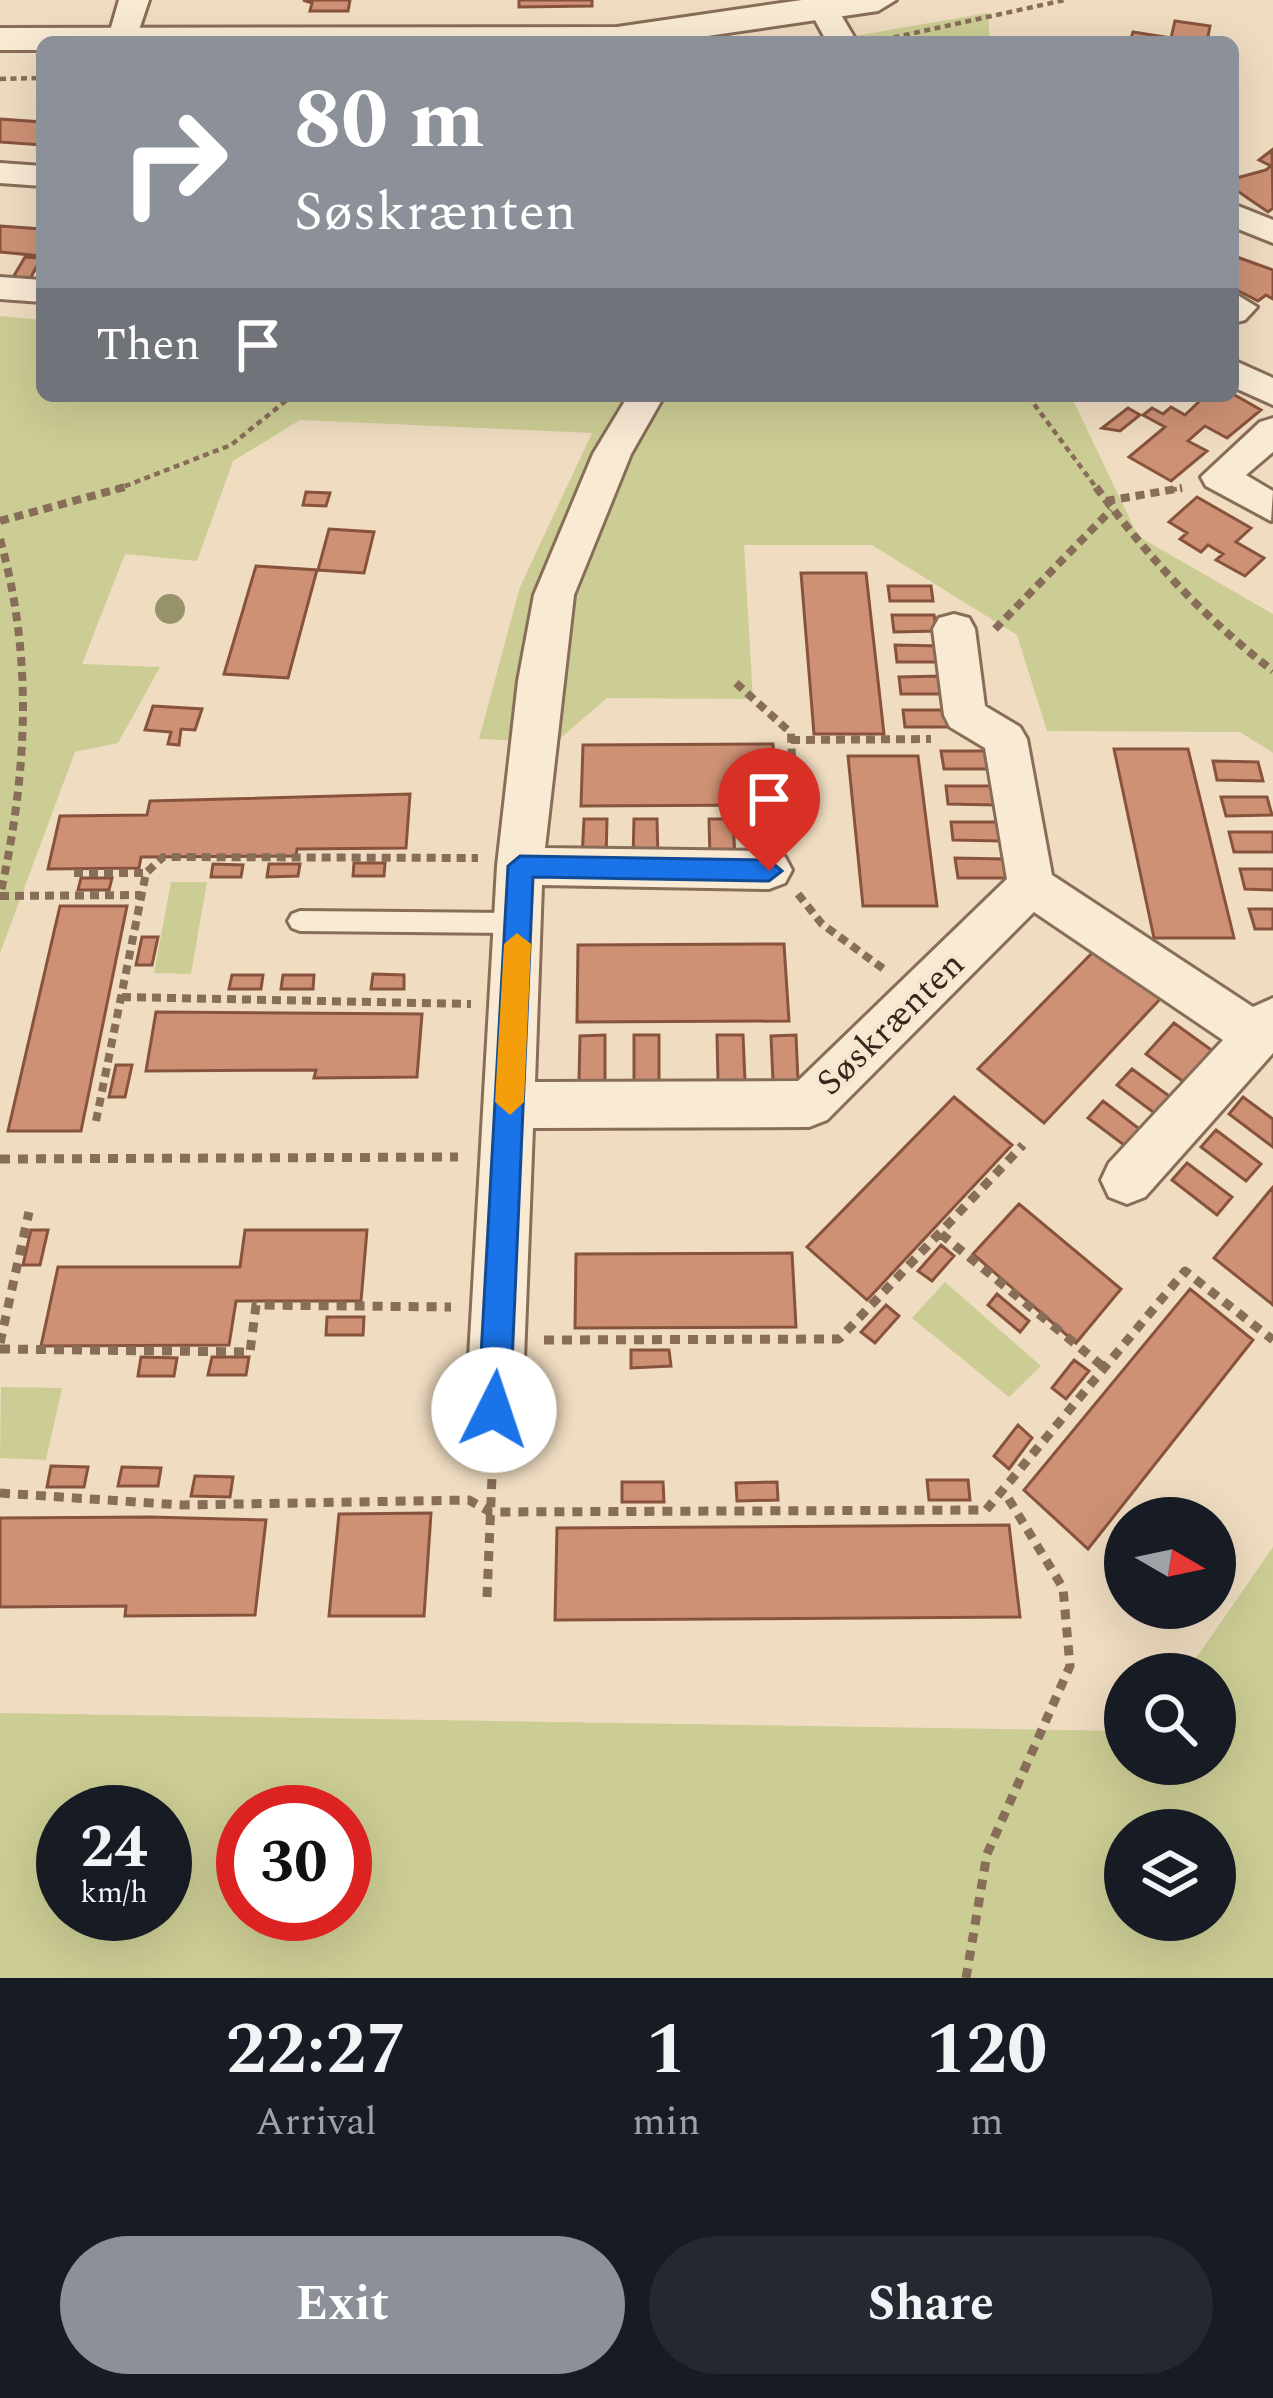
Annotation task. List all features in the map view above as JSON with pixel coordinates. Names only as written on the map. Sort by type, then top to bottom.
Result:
[{"type":"street","points":[[124,36],[134,0]]},
{"type":"street","points":[[650,36],[833,25],[878,0]]},
{"type":"street","points":[[322,36],[570,36]]},
{"type":"street","points":[[0,39],[36,39]]},
{"type":"street","points":[[0,173],[36,176]]},
{"type":"street","points":[[1239,217],[1273,233]]},
{"type":"street","points":[[0,288],[36,291]]},
{"type":"street","points":[[1239,375],[1273,394]]},
{"type":"street","points":[[494,1410],[520,866],[539,681],[554,596],[612,454],[642,402]]},
{"type":"street","points":[[1271,507],[1220,477],[1273,431]]},
{"type":"street","points":[[954,629],[964,715],[1005,739],[1031,885],[1265,1028],[1127,1180]]},
{"type":"street","points":[[520,866],[787,869]]},
{"type":"street","name":"Søskrænten","points":[[509,1105],[809,1104],[1031,885]]},
{"type":"lane","points":[[299,921],[518,923]]},
{"type":"path","points":[[900,36],[1065,0]]},
{"type":"path","points":[[0,79],[36,78]]},
{"type":"path","points":[[0,521],[199,458],[261,426],[286,402]]},
{"type":"path","points":[[1032,402],[1160,572],[1205,618],[1273,671]]},
{"type":"path","points":[[954,629],[994,630],[1109,506],[1225,480]]},
{"type":"path","points":[[0,539],[23,638],[25,695],[13,847],[0,896],[141,895]]},
{"type":"path","points":[[736,683],[790,733],[787,869],[798,898],[822,924],[920,996]]},
{"type":"path","points":[[791,740],[1005,739]]},
{"type":"path","points":[[96,1121],[146,873],[163,857],[496,858],[520,866]]},
{"type":"path","points":[[74,873],[146,873]]},
{"type":"path","points":[[122,997],[514,1005]]},
{"type":"path","points":[[29,1212],[0,1346],[250,1352],[256,1305],[500,1324],[839,1340],[1023,1145]]},
{"type":"path","points":[[0,1159],[507,1157]]},
{"type":"path","points":[[941,1234],[1106,1369]]},
{"type":"path","points":[[0,1492],[182,1505],[469,1501],[490,1512],[986,1510],[1005,1493],[1185,1271],[1273,1340]]},
{"type":"path","points":[[487,1598],[494,1410]]},
{"type":"path","points":[[966,1978],[987,1854],[1070,1666],[1063,1588],[1005,1493]]},
{"type":"green space","points":[[988,13],[990,36],[854,36]]},
{"type":"green space","points":[[0,316],[36,319],[36,402],[1074,402],[1138,536],[1273,614],[1273,753],[1240,732],[1047,731],[1017,635],[872,545],[744,545],[753,699],[607,698],[556,742],[479,739],[520,587],[592,433],[300,420],[233,461],[197,561],[125,554],[82,664],[160,667],[118,743],[75,752],[0,953]]},
{"type":"green space","points":[[171,882],[207,882],[191,974],[154,973]]},
{"type":"green space","points":[[945,1282],[1041,1366],[1009,1397],[912,1318]]},
{"type":"green space","points":[[1,1387],[62,1388],[46,1460],[0,1458]]},
{"type":"green space","points":[[1273,1547],[1273,1978],[0,1978],[0,1713],[1104,1731],[1104,1785],[1236,1785],[1236,1653],[1200,1653],[1216,1629],[1236,1629],[1236,1600]]},
{"type":"building","points":[[303,0],[350,0],[348,11],[310,11],[312,3]]},
{"type":"building","points":[[519,0],[592,0],[592,6],[519,7]]},
{"type":"building","points":[[1175,21],[1210,26],[1208,36],[1171,36]]},
{"type":"building","points":[[0,119],[36,122],[36,145],[0,142]]},
{"type":"building","points":[[1272,150],[1273,208],[1268,212],[1239,192],[1239,177],[1271,166],[1259,160]]},
{"type":"building","points":[[0,226],[36,229],[36,255],[0,252]]},
{"type":"building","points":[[25,257],[36,258],[29,281],[12,279]]},
{"type":"building","points":[[1239,258],[1273,270],[1273,299],[1266,295],[1258,301],[1239,291]]},
{"type":"building","points":[[1239,397],[1261,410],[1227,438],[1205,426],[1188,441],[1207,451],[1171,481],[1129,457],[1165,427],[1143,415],[1152,408],[1163,414],[1171,407],[1185,415],[1199,402],[1239,402]]},
{"type":"building","points":[[1128,408],[1140,415],[1120,431],[1102,428]]},
{"type":"building","points":[[306,492],[330,493],[326,506],[303,505]]},
{"type":"building","points":[[1197,497],[1251,528],[1236,542],[1264,558],[1245,576],[1216,560],[1223,554],[1208,545],[1201,552],[1180,539],[1187,533],[1169,522]]},
{"type":"building","points":[[329,529],[374,532],[364,573],[318,570]]},
{"type":"building","points":[[256,566],[317,570],[288,678],[224,674]]},
{"type":"building","points":[[801,573],[866,573],[884,734],[814,734]]},
{"type":"building","points":[[888,586],[931,586],[933,601],[890,601]]},
{"type":"building","points":[[892,615],[934,615],[937,631],[894,632]]},
{"type":"building","points":[[895,645],[939,646],[941,662],[897,662]]},
{"type":"building","points":[[943,676],[945,694],[901,694],[899,677]]},
{"type":"building","points":[[153,706],[202,709],[195,730],[181,729],[179,745],[168,744],[171,732],[145,730]]},
{"type":"building","points":[[903,710],[948,710],[951,727],[905,727]]},
{"type":"building","points":[[773,744],[776,805],[581,806],[583,745]]},
{"type":"building","points":[[1114,749],[1188,749],[1234,938],[1154,938]]},
{"type":"building","points":[[941,751],[986,751],[990,769],[944,769]]},
{"type":"building","points":[[848,756],[918,756],[937,906],[863,906]]},
{"type":"building","points":[[1213,761],[1258,762],[1263,781],[1217,780]]},
{"type":"building","points":[[946,786],[992,786],[995,805],[948,804]]},
{"type":"building","points":[[410,794],[406,848],[297,849],[296,856],[141,857],[139,868],[48,869],[60,816],[147,815],[150,801]]},
{"type":"building","points":[[1221,797],[1267,797],[1272,815],[1226,816]]},
{"type":"building","points":[[783,818],[785,858],[762,858],[759,819]]},
{"type":"building","points":[[584,819],[607,819],[606,858],[582,858]]},
{"type":"building","points":[[634,819],[657,819],[658,858],[633,858]]},
{"type":"building","points":[[709,819],[733,819],[735,858],[710,858]]},
{"type":"building","points":[[951,822],[997,822],[1000,841],[953,840]]},
{"type":"building","points":[[1229,832],[1273,832],[1273,852],[1234,852]]},
{"type":"building","points":[[955,858],[1003,859],[1006,878],[958,878]]},
{"type":"building","points":[[354,863],[385,863],[384,876],[353,876]]},
{"type":"building","points":[[213,864],[243,865],[241,877],[211,877]]},
{"type":"building","points":[[269,864],[300,864],[298,876],[267,877]]},
{"type":"building","points":[[1240,869],[1273,869],[1273,890],[1245,889]]},
{"type":"building","points":[[81,878],[112,878],[109,890],[78,890]]},
{"type":"building","points":[[60,906],[127,906],[81,1131],[8,1131]]},
{"type":"building","points":[[1249,909],[1273,909],[1273,929],[1255,929]]},
{"type":"building","points":[[142,937],[158,937],[152,965],[136,965]]},
{"type":"building","points":[[784,944],[789,1021],[577,1022],[578,945]]},
{"type":"building","points":[[1096,949],[1162,997],[1044,1123],[978,1069]]},
{"type":"building","points":[[373,974],[404,975],[404,989],[371,989]]},
{"type":"building","points":[[232,975],[263,975],[261,989],[229,989]]},
{"type":"building","points":[[283,975],[314,975],[313,989],[281,989]]},
{"type":"building","points":[[156,1012],[422,1014],[417,1077],[314,1078],[316,1070],[146,1071]]},
{"type":"building","points":[[1174,1023],[1217,1054],[1189,1086],[1146,1054]]},
{"type":"building","points":[[605,1035],[605,1081],[579,1081],[580,1036]]},
{"type":"building","points":[[634,1035],[659,1035],[659,1081],[634,1081]]},
{"type":"building","points":[[717,1035],[743,1035],[745,1081],[718,1081]]},
{"type":"building","points":[[796,1035],[798,1081],[773,1081],[771,1036]]},
{"type":"building","points":[[116,1065],[132,1065],[125,1097],[109,1097]]},
{"type":"building","points":[[1132,1069],[1176,1101],[1161,1118],[1117,1085]]},
{"type":"building","points":[[954,1097],[1012,1145],[867,1300],[807,1247]]},
{"type":"building","points":[[1243,1097],[1273,1119],[1273,1147],[1229,1114]]},
{"type":"building","points":[[1103,1101],[1146,1134],[1132,1151],[1088,1118]]},
{"type":"building","points":[[1216,1130],[1261,1164],[1246,1181],[1201,1147]]},
{"type":"building","points":[[1187,1163],[1232,1197],[1217,1215],[1172,1180]]},
{"type":"building","points":[[1273,1187],[1273,1305],[1214,1258]]},
{"type":"building","points":[[1019,1204],[1121,1289],[1076,1343],[973,1254]]},
{"type":"building","points":[[31,1230],[48,1230],[40,1265],[23,1265]]},
{"type":"building","points":[[245,1230],[367,1230],[361,1301],[236,1301],[229,1345],[41,1346],[58,1267],[240,1267]]},
{"type":"building","points":[[941,1245],[954,1256],[932,1281],[918,1271]]},
{"type":"building","points":[[792,1253],[796,1327],[575,1328],[576,1254]]},
{"type":"building","points":[[1190,1289],[1253,1340],[1129,1497],[1104,1497],[1104,1529],[1088,1549],[1024,1490]]},
{"type":"building","points":[[997,1294],[1029,1321],[1020,1332],[988,1305]]},
{"type":"building","points":[[886,1305],[899,1316],[875,1343],[861,1332]]},
{"type":"building","points":[[327,1317],[364,1317],[363,1335],[326,1335]]},
{"type":"building","points":[[631,1350],[669,1350],[671,1366],[631,1368]]},
{"type":"building","points":[[141,1357],[177,1358],[174,1376],[138,1376]]},
{"type":"building","points":[[212,1357],[249,1357],[246,1375],[208,1375]]},
{"type":"building","points":[[1074,1360],[1089,1371],[1066,1399],[1052,1388]]},
{"type":"building","points":[[1018,1425],[1032,1438],[1009,1469],[994,1456]]},
{"type":"building","points":[[51,1466],[88,1467],[84,1487],[47,1487]]},
{"type":"building","points":[[122,1467],[161,1468],[158,1486],[118,1486]]},
{"type":"building","points":[[195,1476],[233,1477],[230,1497],[191,1496]]},
{"type":"building","points":[[927,1480],[968,1480],[970,1500],[929,1500]]},
{"type":"building","points":[[622,1482],[663,1482],[664,1502],[622,1502]]},
{"type":"building","points":[[777,1482],[778,1500],[737,1501],[736,1483]]},
{"type":"building","points":[[431,1513],[424,1616],[329,1616],[339,1514]]},
{"type":"building","points":[[0,1518],[266,1520],[255,1615],[125,1616],[126,1606],[0,1607]]},
{"type":"building","points":[[1009,1525],[1020,1617],[555,1620],[557,1528]]},
{"type":"slow traffic","points":[[510,1102],[517,944]]},
{"type":"route","points":[[494,1410],[520,866],[769,871]]}]
